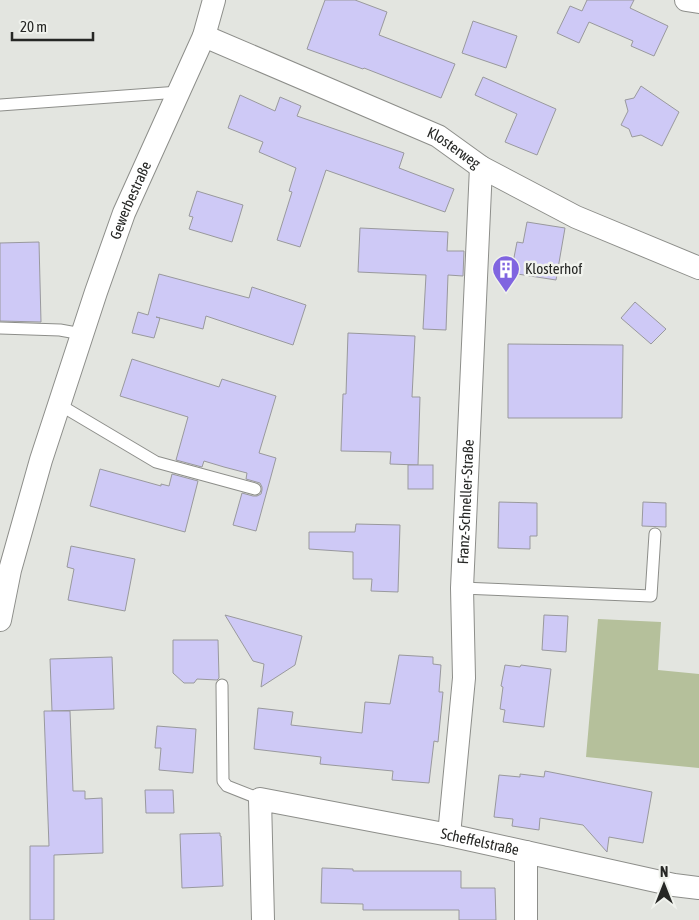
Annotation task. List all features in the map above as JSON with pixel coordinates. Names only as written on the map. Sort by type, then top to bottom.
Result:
[{"type":"street","name":"Gewerbestraße","points":[[0,620],[12,561],[41,460],[82,334],[124,213],[204,36],[214,0]]},
{"type":"street","points":[[686,0],[699,2]]},
{"type":"street","name":"Klosterweg","points":[[204,36],[438,136],[481,167],[576,217],[699,268]]},
{"type":"street","name":"Franz-Schneller-Straße","points":[[449,835],[464,678],[462,588],[481,167]]},
{"type":"street","points":[[260,799],[263,920]]},
{"type":"street","name":"Scheffelstraße","points":[[260,799],[449,835],[674,885],[699,888]]},
{"type":"street","points":[[526,852],[526,920]]},
{"type":"lane","points":[[0,105],[178,92]]},
{"type":"lane","points":[[0,328],[60,330],[82,334]]},
{"type":"lane","points":[[60,405],[156,462],[255,489]]},
{"type":"lane","points":[[462,588],[651,596],[655,534]]},
{"type":"lane","name":"Scheffelstraße","points":[[222,685],[223,780],[227,786],[260,799]]},
{"type":"green space","points":[[598,619],[661,622],[658,670],[699,674],[699,768],[586,757]]},
{"type":"building","points":[[325,0],[355,0],[387,12],[379,35],[455,64],[441,98],[364,68],[307,49]]},
{"type":"building","points":[[587,0],[634,0],[630,8],[668,26],[654,56],[631,46],[633,41],[589,22],[579,43],[557,33],[570,6],[582,11]]},
{"type":"building","points":[[473,21],[517,36],[506,68],[462,53]]},
{"type":"building","points":[[483,77],[556,109],[537,155],[505,142],[517,114],[475,95]]},
{"type":"building","points":[[641,86],[679,112],[662,146],[641,135],[632,137],[629,129],[621,125],[628,111],[625,100],[634,98]]},
{"type":"building","points":[[240,95],[275,111],[280,97],[301,106],[297,116],[404,153],[399,168],[454,189],[445,212],[326,170],[300,247],[277,240],[292,192],[289,191],[296,168],[259,152],[263,142],[228,128]]},
{"type":"building","points":[[197,191],[243,205],[232,242],[189,229],[193,217],[189,216]]},
{"type":"building","points":[[527,222],[565,228],[556,280],[511,273],[517,242],[523,243]]},
{"type":"building","points":[[360,228],[448,232],[447,251],[464,251],[463,276],[448,275],[446,330],[423,329],[426,275],[358,272]]},
{"type":"building","points":[[39,242],[41,322],[0,321],[0,243]]},
{"type":"building","points":[[159,274],[249,298],[252,287],[306,305],[293,345],[206,316],[203,329],[160,318],[154,338],[132,333],[138,312],[148,315]]},
{"type":"building","points":[[635,302],[666,329],[651,344],[621,318]]},
{"type":"building","points":[[348,333],[415,336],[412,397],[420,397],[418,465],[390,464],[391,452],[341,451],[343,394],[346,394]]},
{"type":"building","points":[[508,344],[623,345],[622,418],[508,418]]},
{"type":"building","points":[[132,359],[219,387],[222,379],[276,396],[259,453],[276,458],[256,531],[233,525],[242,493],[253,496],[261,494],[262,487],[260,483],[246,479],[247,473],[204,461],[202,467],[176,460],[188,417],[120,396]]},
{"type":"building","points":[[408,465],[433,465],[433,489],[408,489]]},
{"type":"building","points":[[100,469],[161,486],[161,484],[169,486],[172,474],[198,481],[185,532],[90,506]]},
{"type":"building","points":[[499,502],[537,503],[537,536],[530,536],[530,549],[498,548]]},
{"type":"building","points":[[643,502],[666,503],[666,527],[642,526]]},
{"type":"building","points":[[356,524],[400,525],[398,592],[371,591],[372,579],[353,579],[353,552],[309,549],[309,532],[355,532]]},
{"type":"building","points":[[71,546],[135,559],[125,611],[68,600],[74,569],[67,567]]},
{"type":"building","points":[[225,615],[302,636],[295,665],[261,687],[264,664],[253,661]]},
{"type":"building","points":[[544,615],[568,616],[566,652],[542,650]]},
{"type":"building","points":[[173,640],[218,640],[219,678],[217,680],[197,679],[194,683],[184,683],[173,673]]},
{"type":"building","points":[[399,655],[433,657],[433,664],[441,665],[439,692],[443,692],[438,742],[434,741],[429,783],[392,780],[393,771],[320,764],[321,757],[254,749],[258,708],[293,712],[291,725],[362,733],[365,702],[390,704]]},
{"type":"building","points":[[112,657],[114,709],[52,711],[50,659]]},
{"type":"building","points":[[505,665],[551,669],[544,727],[503,722],[505,710],[500,709],[503,687],[501,686]]},
{"type":"building","points":[[44,711],[70,711],[73,791],[85,791],[85,799],[102,798],[103,853],[54,855],[54,920],[30,920],[30,846],[49,846]]},
{"type":"building","points":[[157,726],[196,729],[193,773],[159,770],[161,748],[155,748]]},
{"type":"building","points":[[545,771],[652,792],[643,843],[609,837],[607,852],[583,825],[540,818],[539,830],[512,826],[513,819],[494,817],[499,775],[520,777],[520,774],[544,777]]},
{"type":"building","points":[[145,790],[173,790],[174,813],[146,813]]},
{"type":"building","points":[[220,833],[223,886],[182,888],[180,834]]},
{"type":"building","points":[[322,868],[353,869],[353,871],[461,871],[461,888],[495,888],[496,920],[459,920],[459,910],[363,910],[363,904],[321,903]]},
{"type":"place","name":"Klosterhof","points":[[506,293]]}]
